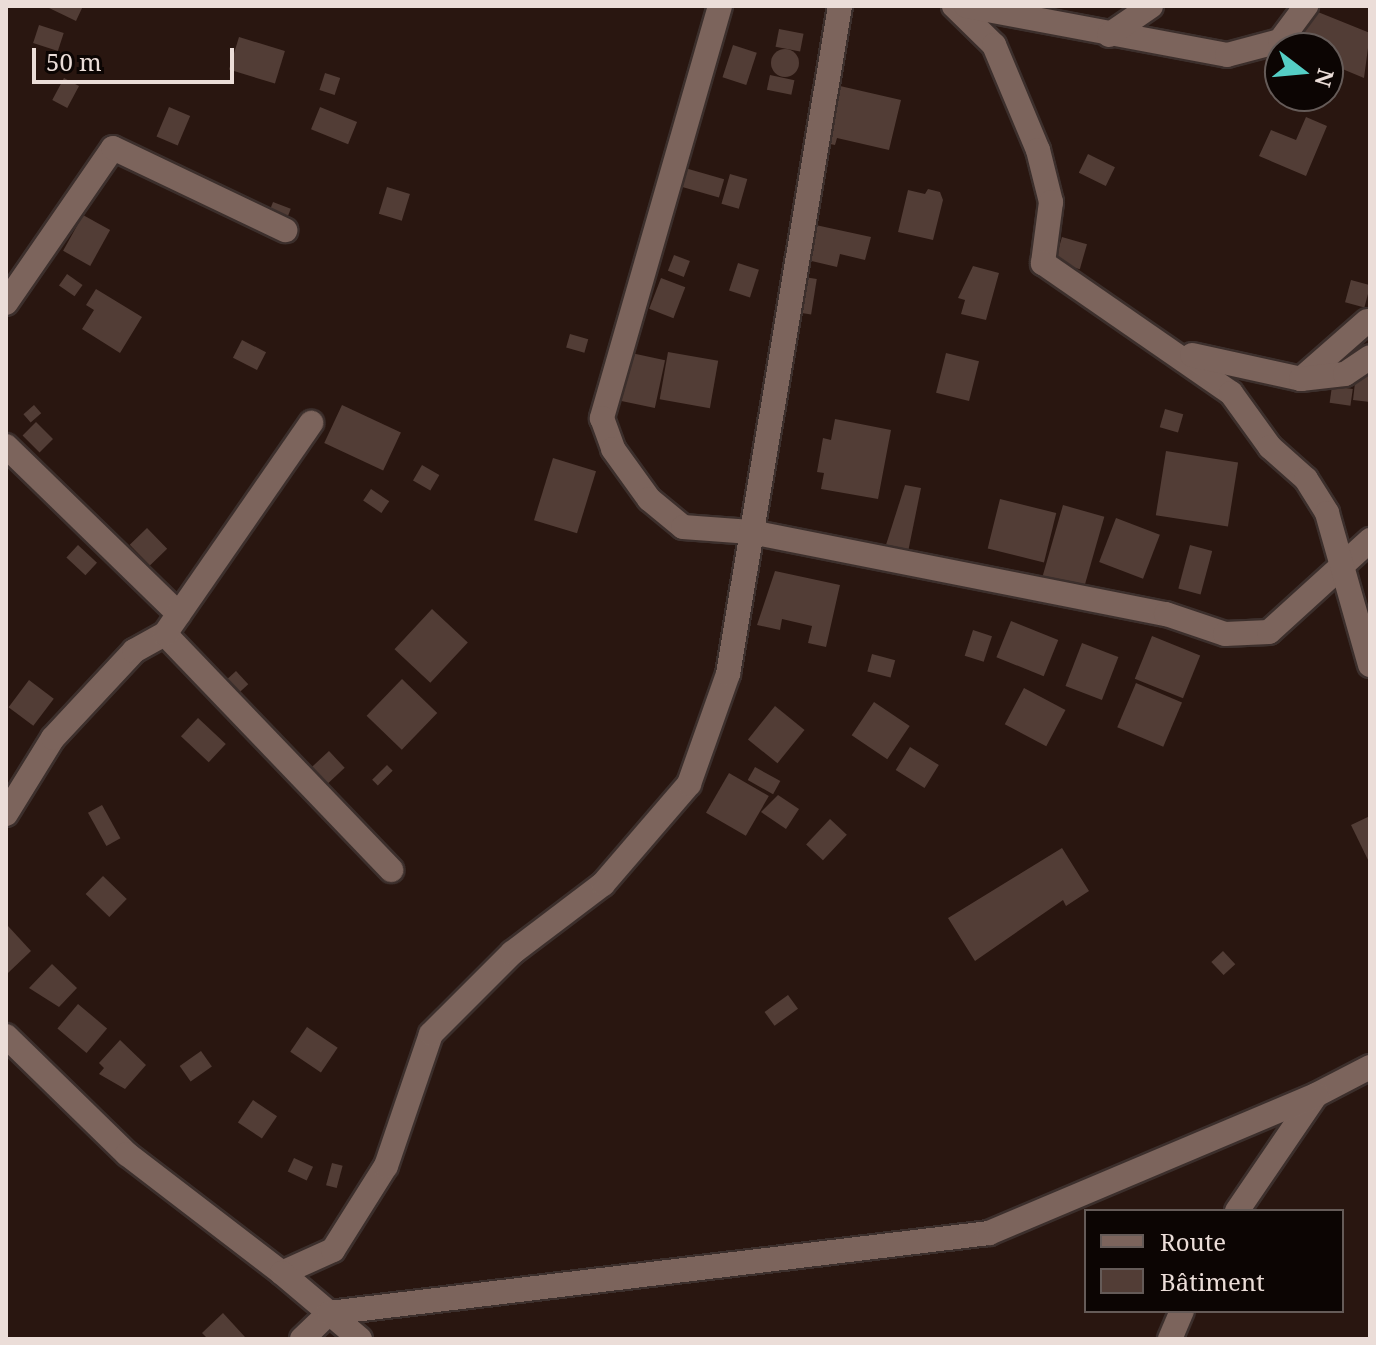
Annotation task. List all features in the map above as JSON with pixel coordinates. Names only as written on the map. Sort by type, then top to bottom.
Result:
[{"type":"street","points":[[720,6],[602,418],[613,449],[649,499],[683,527],[751,532],[1166,614],[1225,634],[1269,632],[1370,540]]},
{"type":"street","points":[[282,1273],[333,1250],[386,1166],[431,1034],[512,953],[603,884],[689,784],[728,674],[840,6]]},
{"type":"street","points":[[954,6],[994,45],[1038,150],[1051,202],[1043,263],[1084,296],[1175,350],[1231,393],[1270,447],[1306,479],[1327,513],[1339,566],[1370,665]]},
{"type":"street","points":[[966,6],[1227,55],[1280,41],[1306,6]]},
{"type":"street","points":[[1109,35],[1151,6]]},
{"type":"street","points":[[6,303],[113,148],[285,230]]},
{"type":"street","points":[[1301,379],[1367,321]]},
{"type":"street","points":[[1175,350],[1234,369],[1301,379],[1345,374],[1370,357]]},
{"type":"street","points":[[6,814],[53,738],[134,651],[172,624],[311,423]]},
{"type":"street","points":[[6,446],[172,624],[391,870]]},
{"type":"street","points":[[6,1036],[127,1154],[282,1273],[360,1339]]},
{"type":"street","points":[[302,1339],[329,1313],[989,1233],[1316,1095],[1370,1067]]},
{"type":"street","points":[[1238,1209],[1316,1095]]},
{"type":"street","points":[[1170,1339],[1181,1313]]},
{"type":"building","points":[[45,6],[83,6],[76,21]]},
{"type":"building","points":[[1313,10],[1370,33],[1364,78],[1344,70],[1344,32],[1304,32]]},
{"type":"building","points":[[39,25],[64,33],[58,51],[33,43]]},
{"type":"building","points":[[779,29],[804,34],[800,51],[776,47]]},
{"type":"building","points":[[239,37],[285,51],[275,84],[229,70]]},
{"type":"building","points":[[733,45],[757,53],[746,85],[722,77]]},
{"type":"building","points":[[785,49],[795,53],[799,63],[795,73],[785,77],[775,73],[771,63],[775,53]]},
{"type":"building","points":[[325,73],[340,78],[335,95],[319,90]]},
{"type":"building","points":[[770,75],[794,80],[791,95],[767,90]]},
{"type":"building","points":[[64,78],[79,86],[67,108],[52,100]]},
{"type":"building","points":[[840,86],[901,100],[889,150],[837,138],[835,145],[820,142]]},
{"type":"building","points":[[169,107],[190,116],[178,145],[156,136]]},
{"type":"building","points":[[320,107],[357,122],[348,144],[311,129]]},
{"type":"building","points":[[1306,117],[1327,126],[1306,176],[1259,156],[1271,130],[1296,140]]},
{"type":"building","points":[[1088,154],[1115,167],[1106,186],[1079,173]]},
{"type":"building","points":[[678,166],[724,179],[719,197],[673,184]]},
{"type":"building","points":[[730,174],[747,179],[739,209],[721,204]]},
{"type":"building","points":[[387,187],[410,194],[402,221],[379,214]]},
{"type":"building","points":[[928,189],[940,192],[943,200],[933,240],[898,232],[908,190],[925,194]]},
{"type":"building","points":[[273,202],[291,209],[285,225],[267,218]]},
{"type":"building","points":[[83,215],[110,230],[90,266],[63,251]]},
{"type":"building","points":[[811,224],[871,237],[865,260],[840,254],[837,267],[803,259]]},
{"type":"building","points":[[1062,237],[1087,244],[1080,269],[1055,262]]},
{"type":"building","points":[[674,255],[690,261],[684,277],[668,271]]},
{"type":"building","points":[[738,263],[759,270],[750,297],[729,291]]},
{"type":"building","points":[[973,266],[999,273],[986,320],[961,314],[965,300],[958,298]]},
{"type":"building","points":[[67,274],[83,285],[75,296],[59,285]]},
{"type":"building","points":[[798,276],[817,279],[811,315],[792,312]]},
{"type":"building","points":[[661,278],[685,287],[673,318],[649,309]]},
{"type":"building","points":[[1351,280],[1370,285],[1364,307],[1345,302]]},
{"type":"building","points":[[96,289],[142,317],[120,353],[82,329],[94,310],[86,305]]},
{"type":"building","points":[[570,334],[588,339],[584,353],[566,347]]},
{"type":"building","points":[[242,340],[266,352],[257,370],[233,358]]},
{"type":"building","points":[[622,351],[665,360],[655,408],[612,399]]},
{"type":"building","points":[[668,352],[718,361],[710,408],[660,399]]},
{"type":"building","points":[[946,353],[979,361],[969,401],[936,393]]},
{"type":"building","points":[[1356,374],[1370,376],[1370,402],[1353,400]]},
{"type":"building","points":[[1332,386],[1353,389],[1350,406],[1330,403]]},
{"type":"building","points":[[34,405],[41,413],[31,422],[23,414]]},
{"type":"building","points":[[342,405],[401,432],[383,471],[324,443]]},
{"type":"building","points":[[1165,409],[1183,414],[1178,433],[1160,427]]},
{"type":"building","points":[[835,419],[891,430],[878,499],[821,489],[824,473],[817,472],[823,438],[831,440]]},
{"type":"building","points":[[36,422],[53,439],[40,452],[23,435]]},
{"type":"building","points":[[1166,451],[1238,462],[1228,527],[1156,515]]},
{"type":"building","points":[[553,458],[596,471],[577,533],[534,520]]},
{"type":"building","points":[[422,465],[439,475],[430,491],[413,481]]},
{"type":"building","points":[[905,485],[921,488],[908,552],[885,548]]},
{"type":"building","points":[[371,489],[389,501],[381,513],[363,501]]},
{"type":"building","points":[[1000,499],[1056,513],[1044,563],[988,548]]},
{"type":"building","points":[[1063,505],[1104,517],[1082,594],[1041,582]]},
{"type":"building","points":[[1116,518],[1160,535],[1143,579],[1099,562]]},
{"type":"building","points":[[147,528],[167,549],[150,566],[130,545]]},
{"type":"building","points":[[78,545],[97,563],[85,575],[66,557]]},
{"type":"building","points":[[1190,545],[1212,551],[1201,594],[1178,588]]},
{"type":"building","points":[[775,571],[840,585],[826,647],[808,643],[812,626],[782,619],[780,630],[757,625]]},
{"type":"building","points":[[432,609],[468,642],[430,683],[394,649]]},
{"type":"building","points":[[1011,621],[1058,640],[1044,676],[996,657]]},
{"type":"building","points":[[973,630],[992,636],[984,662],[965,656]]},
{"type":"building","points":[[1152,636],[1200,655],[1183,698],[1135,679]]},
{"type":"building","points":[[1082,643],[1118,657],[1102,700],[1066,686]]},
{"type":"building","points":[[872,654],[895,660],[891,678],[867,671]]},
{"type":"building","points":[[236,671],[248,684],[239,693],[226,680]]},
{"type":"building","points":[[402,679],[437,713],[402,750],[367,716]]},
{"type":"building","points":[[29,680],[54,699],[33,726],[9,707]]},
{"type":"building","points":[[1136,683],[1182,703],[1163,747],[1117,727]]},
{"type":"building","points":[[1024,688],[1065,710],[1046,746],[1005,724]]},
{"type":"building","points":[[874,702],[910,726],[887,759],[852,735]]},
{"type":"building","points":[[775,706],[805,730],[777,763],[748,739]]},
{"type":"building","points":[[198,718],[226,744],[209,762],[181,736]]},
{"type":"building","points":[[910,747],[939,765],[925,788],[896,770]]},
{"type":"building","points":[[329,751],[345,768],[326,786],[310,769]]},
{"type":"building","points":[[387,765],[393,771],[378,786],[372,780]]},
{"type":"building","points":[[755,767],[780,781],[773,794],[748,780]]},
{"type":"building","points":[[729,773],[769,796],[746,836],[706,813]]},
{"type":"building","points":[[778,795],[799,809],[786,829],[761,812]]},
{"type":"building","points":[[102,805],[120,838],[106,846],[88,813]]},
{"type":"building","points":[[1370,816],[1370,864],[1351,825]]},
{"type":"building","points":[[830,819],[847,835],[823,860],[806,845]]},
{"type":"building","points":[[1062,848],[1089,891],[1066,906],[1063,900],[975,961],[948,918]]},
{"type":"building","points":[[103,876],[127,899],[109,917],[86,894]]},
{"type":"building","points":[[8,926],[31,951],[8,973],[6,928]]},
{"type":"building","points":[[1223,951],[1235,964],[1224,975],[1211,962]]},
{"type":"building","points":[[52,964],[77,988],[59,1007],[29,988]]},
{"type":"building","points":[[788,995],[798,1009],[775,1026],[765,1012]]},
{"type":"building","points":[[78,1004],[107,1028],[87,1053],[57,1029]]},
{"type":"building","points":[[307,1027],[338,1048],[321,1073],[290,1052]]},
{"type":"building","points":[[120,1040],[146,1065],[125,1089],[99,1074],[104,1068],[99,1063]]},
{"type":"building","points":[[201,1051],[212,1067],[191,1081],[180,1066]]},
{"type":"building","points":[[253,1100],[277,1116],[262,1139],[238,1122]]},
{"type":"building","points":[[294,1158],[313,1167],[307,1180],[288,1172]]},
{"type":"building","points":[[332,1163],[343,1166],[337,1188],[326,1185]]},
{"type":"building","points":[[223,1313],[245,1337],[243,1339],[208,1339],[202,1333]]}]
